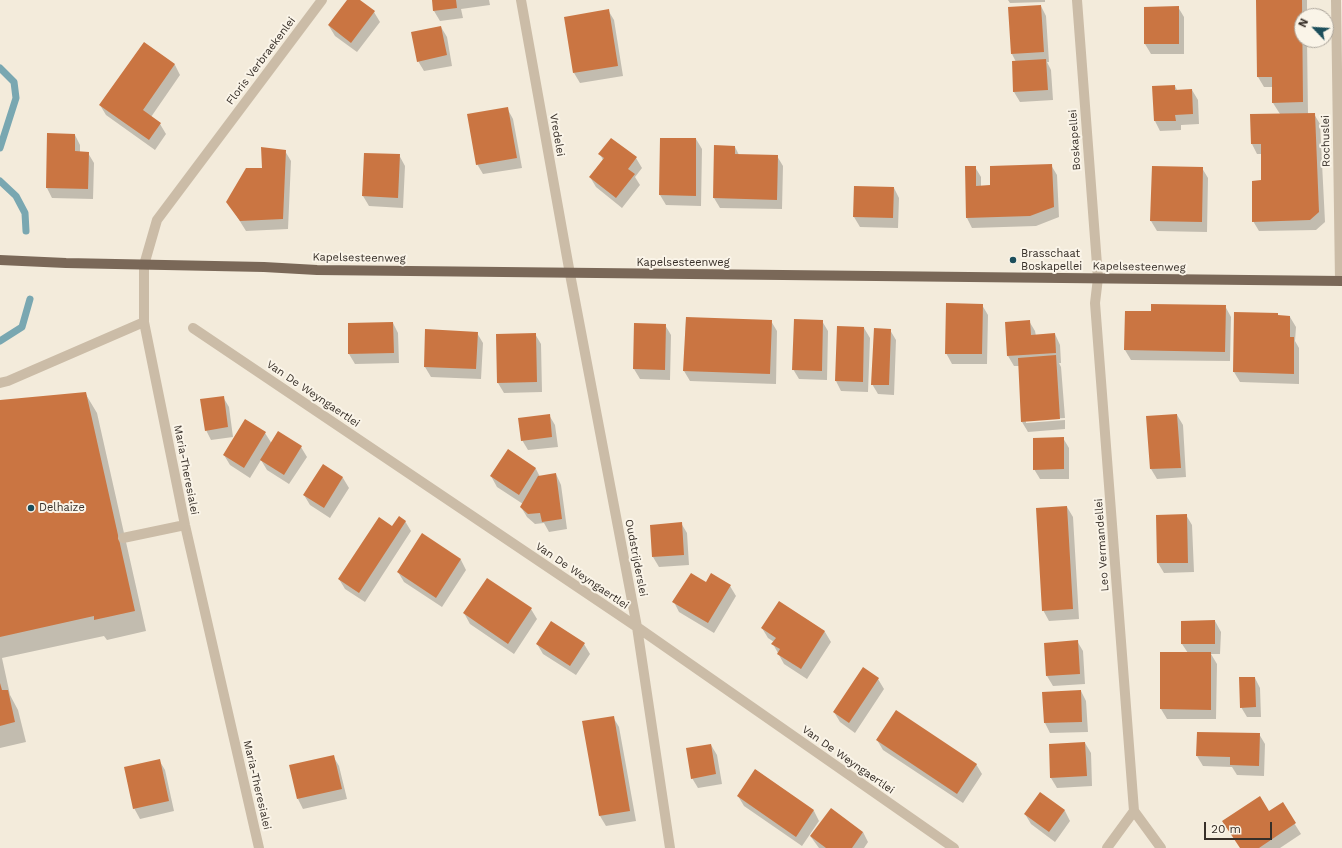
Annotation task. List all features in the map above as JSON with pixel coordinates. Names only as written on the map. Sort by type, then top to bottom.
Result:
[{"type":"main road","name":"Kapelsesteenweg","points":[[0,260],[325,270],[570,274],[1341,281]]},
{"type":"street","name":"Floris Verbraekenlei","points":[[235,118],[322,0]]},
{"type":"street","name":"Vredelei","points":[[521,0],[570,274]]},
{"type":"street","name":"Boskapellei","points":[[1077,0],[1098,278]]},
{"type":"street","name":"Rochuslei","points":[[1336,0],[1341,281]]},
{"type":"street","name":"Maria-Theresialei","points":[[235,118],[157,220],[144,265],[144,322],[185,526],[259,848]]},
{"type":"street","name":"Oudstrijderslei","points":[[570,274],[637,628],[670,848]]},
{"type":"street","name":"Leo Vermandellei","points":[[1098,278],[1095,303],[1134,811]]},
{"type":"street","points":[[0,383],[8,381],[144,322]]},
{"type":"street","name":"Van De Weyngaertlei","points":[[193,328],[637,628],[954,848]]},
{"type":"street","points":[[123,538],[185,526]]},
{"type":"street","points":[[1107,848],[1134,811],[1161,848]]},
{"type":"building","points":[[347,0],[360,0],[375,11],[351,43],[328,25]]},
{"type":"building","points":[[432,0],[456,0],[457,8],[433,11]]},
{"type":"building","points":[[1256,0],[1302,0],[1302,8],[1294,8],[1294,48],[1302,48],[1303,102],[1272,103],[1272,77],[1257,77]]},
{"type":"building","points":[[1041,5],[1044,52],[1011,54],[1008,7]]},
{"type":"building","points":[[1179,6],[1179,44],[1144,44],[1144,7]]},
{"type":"building","points":[[609,9],[618,66],[573,73],[564,17]]},
{"type":"building","points":[[441,26],[447,55],[417,62],[411,32]]},
{"type":"building","points":[[144,42],[175,64],[143,110],[161,123],[149,140],[99,105]]},
{"type":"building","points":[[1046,59],[1048,90],[1013,92],[1012,61]]},
{"type":"building","points":[[1175,85],[1175,90],[1192,89],[1193,114],[1175,115],[1176,121],[1154,121],[1152,86]]},
{"type":"building","points":[[508,107],[517,158],[476,165],[467,114]]},
{"type":"building","points":[[1315,113],[1319,212],[1310,220],[1252,222],[1252,181],[1261,180],[1261,144],[1251,144],[1250,114]]},
{"type":"building","points":[[47,133],[75,134],[75,151],[89,152],[88,189],[46,188]]},
{"type":"building","points":[[611,138],[637,157],[628,169],[635,174],[616,198],[589,177],[604,158],[598,154]]},
{"type":"building","points":[[660,138],[696,138],[696,196],[659,195]]},
{"type":"building","points":[[714,145],[735,146],[735,154],[778,155],[777,200],[713,198]]},
{"type":"building","points":[[261,147],[286,150],[283,219],[240,221],[226,202],[246,168],[262,168]]},
{"type":"building","points":[[364,153],[400,154],[398,198],[362,196]]},
{"type":"building","points":[[1052,164],[1054,207],[1030,216],[966,218],[965,166],[976,166],[976,186],[990,185],[990,166]]},
{"type":"building","points":[[1152,166],[1203,167],[1202,222],[1150,221]]},
{"type":"building","points":[[854,186],[894,187],[893,218],[853,217]]},
{"type":"building","points":[[946,303],[983,304],[982,354],[945,354]]},
{"type":"building","points":[[1151,304],[1226,305],[1225,352],[1124,350],[1125,311],[1151,311]]},
{"type":"building","points":[[1234,312],[1278,313],[1278,315],[1290,316],[1290,337],[1294,337],[1294,374],[1233,372]]},
{"type":"building","points":[[686,317],[772,320],[770,374],[683,371]]},
{"type":"building","points":[[794,319],[823,320],[822,371],[792,370]]},
{"type":"building","points":[[1030,320],[1031,335],[1055,333],[1056,353],[1007,356],[1005,322]]},
{"type":"building","points":[[393,322],[394,353],[348,354],[348,323]]},
{"type":"building","points":[[634,323],[666,324],[665,370],[633,369]]},
{"type":"building","points":[[837,326],[864,327],[863,382],[835,381]]},
{"type":"building","points":[[874,328],[891,329],[889,385],[871,385]]},
{"type":"building","points":[[425,329],[478,332],[476,369],[424,367]]},
{"type":"building","points":[[536,333],[537,382],[497,383],[496,334]]},
{"type":"building","points":[[1056,355],[1060,419],[1021,422],[1018,358]]},
{"type":"building","points":[[86,392],[135,611],[94,620],[94,616],[0,637],[0,400]]},
{"type":"building","points":[[224,396],[228,427],[205,431],[200,399]]},
{"type":"building","points":[[550,414],[552,437],[521,441],[518,418]]},
{"type":"building","points":[[1177,414],[1181,468],[1150,469],[1146,416]]},
{"type":"building","points":[[245,419],[266,432],[244,468],[223,455]]},
{"type":"building","points":[[278,431],[302,446],[284,475],[260,460]]},
{"type":"building","points":[[1064,437],[1064,469],[1033,470],[1033,438]]},
{"type":"building","points":[[508,449],[536,468],[519,495],[490,476]]},
{"type":"building","points":[[323,464],[343,477],[324,508],[303,495]]},
{"type":"building","points":[[556,473],[562,519],[542,522],[540,513],[528,514],[520,507],[538,476]]},
{"type":"building","points":[[1067,506],[1073,609],[1042,611],[1036,508]]},
{"type":"building","points":[[1187,514],[1188,563],[1157,563],[1156,515]]},
{"type":"building","points":[[399,516],[406,521],[359,593],[338,579],[379,517],[392,526]]},
{"type":"building","points":[[682,522],[684,555],[652,557],[650,525]]},
{"type":"building","points":[[422,533],[461,559],[436,598],[397,572]]},
{"type":"building","points":[[691,573],[706,582],[711,573],[731,585],[708,623],[672,602]]},
{"type":"building","points":[[487,578],[532,608],[508,644],[463,613]]},
{"type":"building","points":[[779,601],[825,631],[801,669],[777,654],[780,649],[771,644],[776,638],[761,628]]},
{"type":"building","points":[[1215,620],[1215,644],[1181,644],[1181,621]]},
{"type":"building","points":[[551,621],[585,643],[570,666],[536,644]]},
{"type":"building","points":[[1078,640],[1080,674],[1046,676],[1044,643]]},
{"type":"building","points":[[1160,652],[1211,652],[1211,710],[1160,709]]},
{"type":"building","points":[[863,667],[879,678],[849,723],[833,712]]},
{"type":"building","points":[[1239,677],[1255,677],[1256,707],[1240,708]]},
{"type":"building","points":[[0,683],[2,690],[8,690],[15,722],[0,726]]},
{"type":"building","points":[[1081,690],[1082,722],[1044,723],[1042,692]]},
{"type":"building","points":[[896,710],[977,764],[957,794],[876,740]]},
{"type":"building","points":[[614,716],[630,811],[599,816],[582,721]]},
{"type":"building","points":[[1197,732],[1260,733],[1259,766],[1230,765],[1230,757],[1196,756]]},
{"type":"building","points":[[1085,742],[1087,776],[1050,778],[1049,744]]},
{"type":"building","points":[[711,744],[716,774],[691,779],[686,748]]},
{"type":"building","points":[[334,755],[342,789],[297,799],[289,765]]},
{"type":"building","points":[[160,759],[169,801],[133,809],[124,767]]},
{"type":"building","points":[[755,769],[814,810],[796,837],[737,796]]},
{"type":"building","points":[[1040,792],[1065,810],[1049,832],[1024,814]]},
{"type":"building","points":[[1260,796],[1269,811],[1283,802],[1296,823],[1259,848],[1240,848],[1222,821]]},
{"type":"building","points":[[831,808],[863,832],[852,848],[826,848],[810,836]]},
{"type":"waterway","points":[[0,68],[14,82],[16,98],[0,148]]},
{"type":"waterway","points":[[0,181],[16,196],[25,213],[26,231]]},
{"type":"waterway","points":[[0,341],[22,327],[30,299]]},
{"type":"place","name":"Brasschaat Boskapellei","points":[[1013,260]]},
{"type":"place","name":"Delhaize","points":[[31,508]]}]
